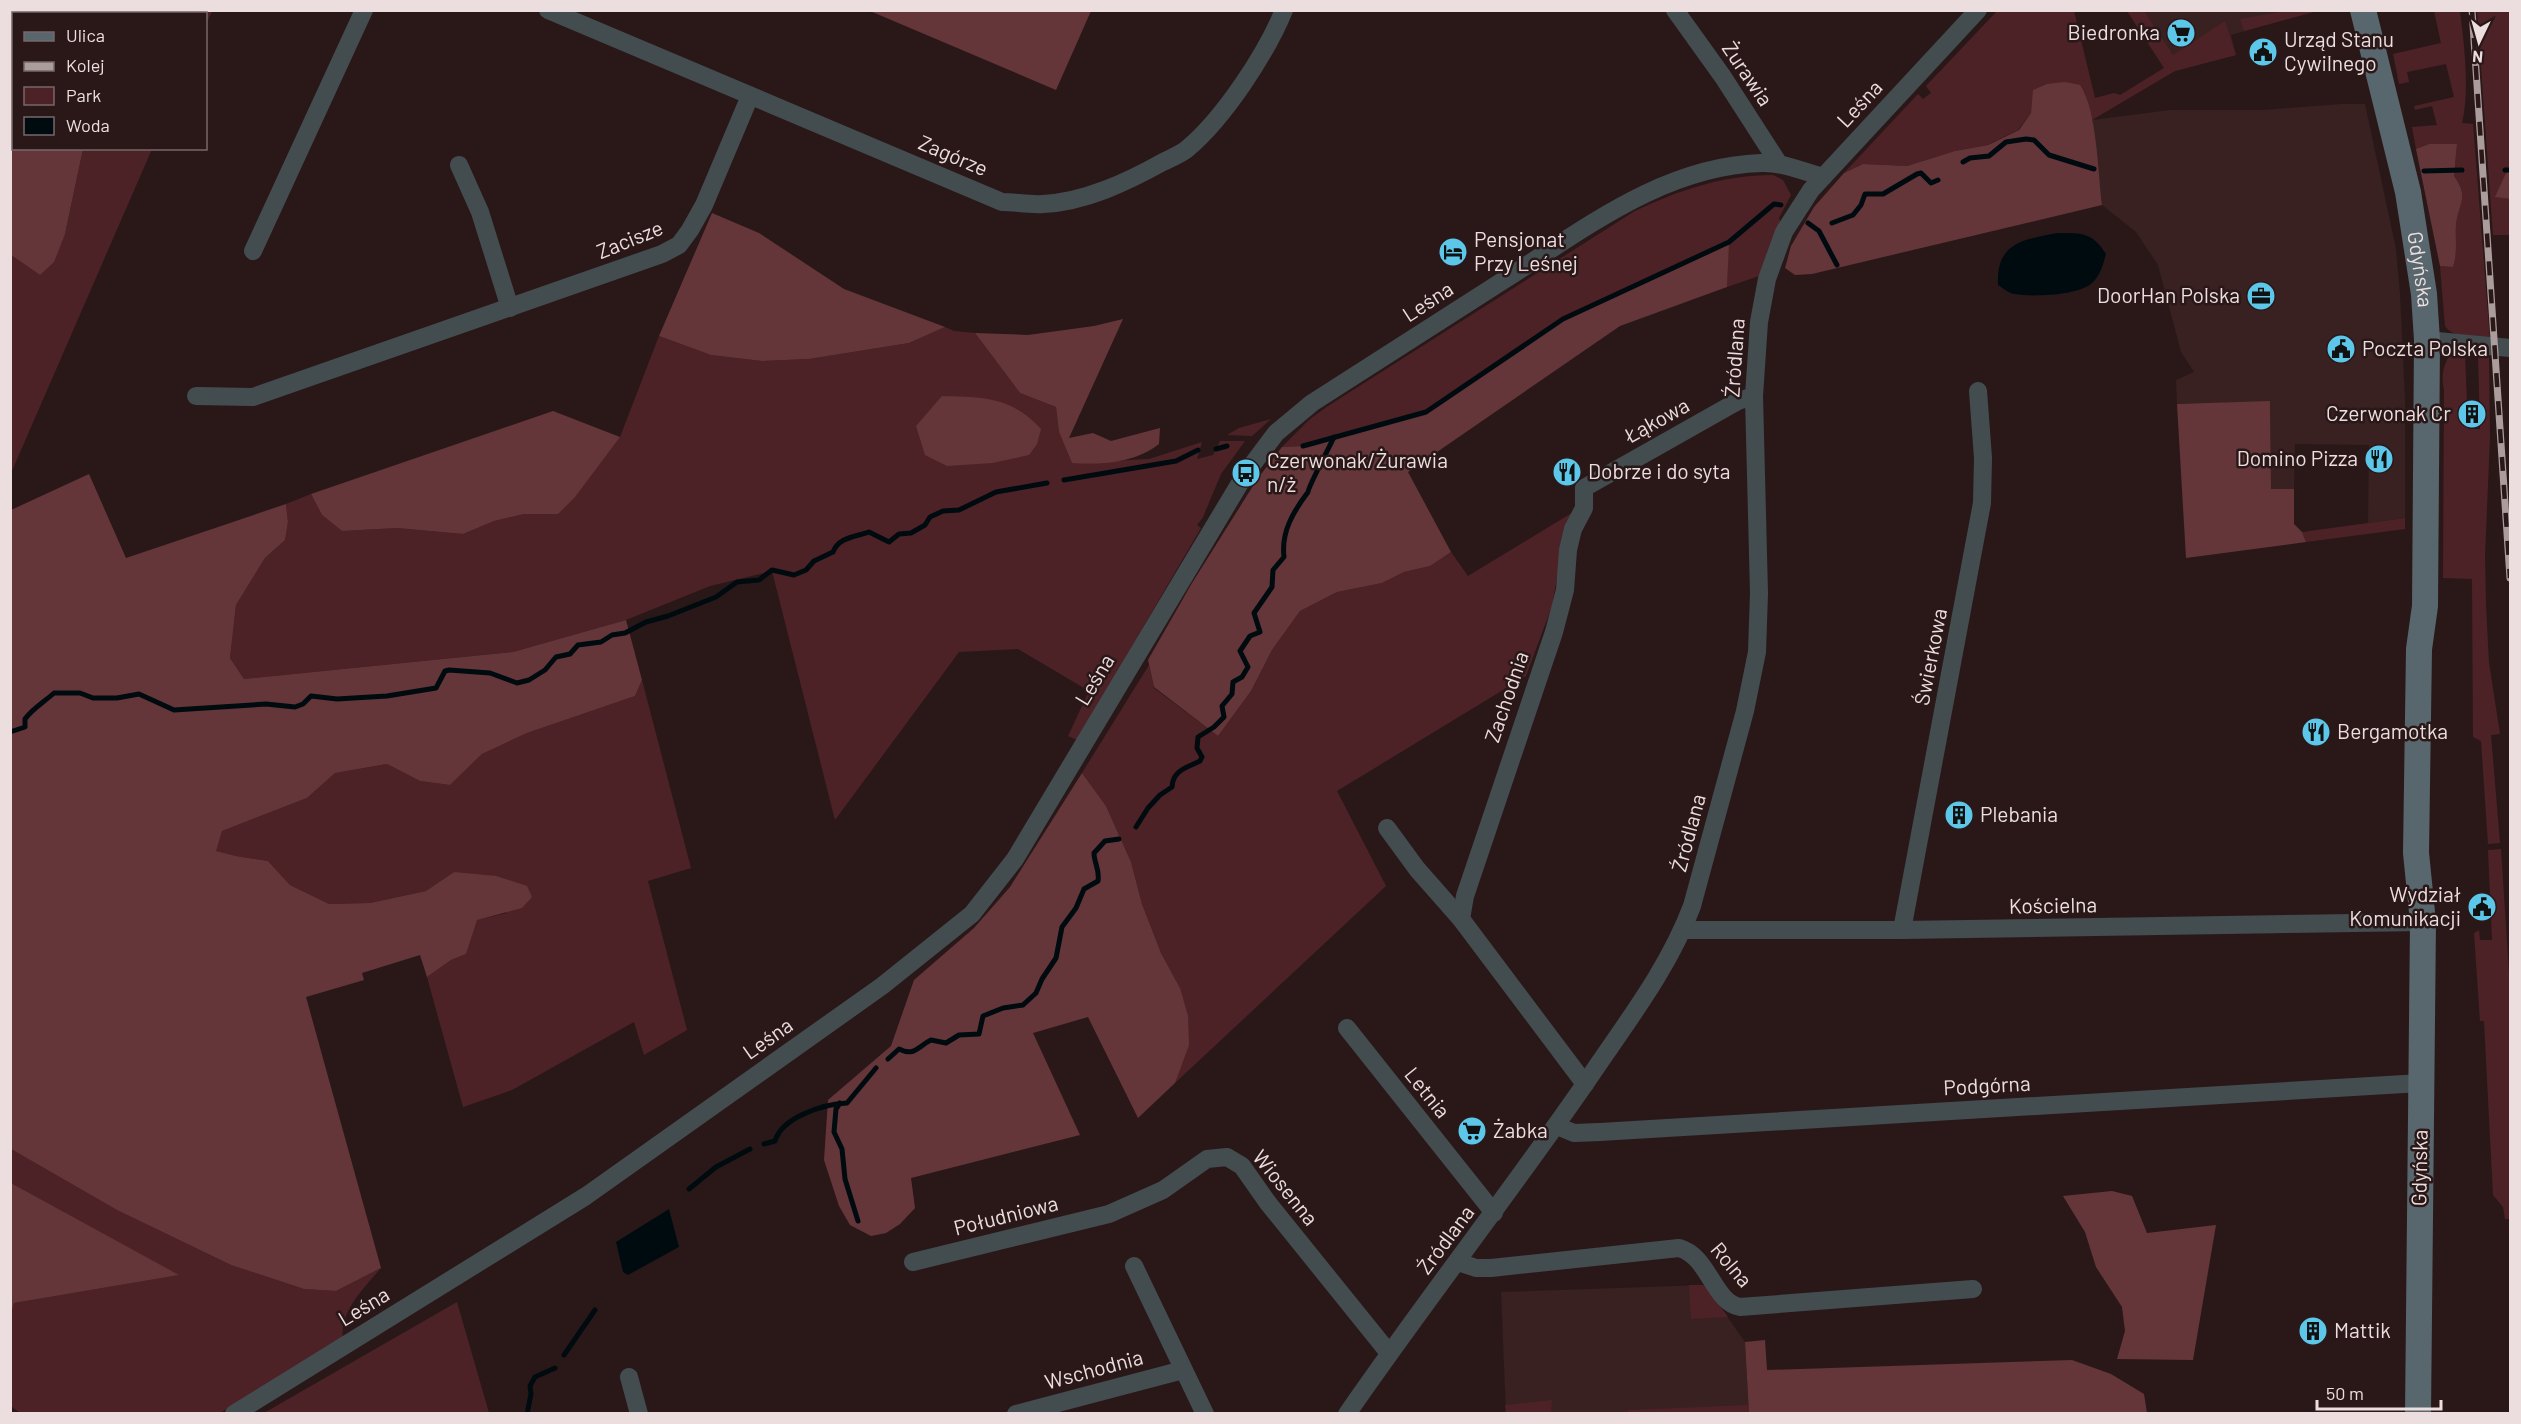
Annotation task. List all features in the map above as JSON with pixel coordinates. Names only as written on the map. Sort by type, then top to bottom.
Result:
[{"type":"main road","name":"Gdyńska","points":[[2363,10],[2409,199],[2424,294],[2427,340],[2425,606],[2419,649],[2416,853],[2423,922],[2418,1413]]},
{"type":"street","points":[[253,251],[364,10]]},
{"type":"street","name":"Zagórze","points":[[548,10],[1002,201],[1044,204],[1081,197],[1121,184],[1186,150],[1213,123],[1237,90],[1278,26],[1284,10]]},
{"type":"street","name":"Żurawia","points":[[1675,10],[1723,77],[1779,164]]},
{"type":"street","name":"Leśna","points":[[234,1413],[586,1196],[882,986],[972,914],[1015,859],[1246,472],[1276,433],[1290,421],[1332,390],[1649,190],[1711,170],[1751,164],[1779,164],[1822,177],[1978,10]]},
{"type":"street","name":"Zacisze","points":[[196,396],[253,397],[662,254],[680,244],[704,205],[750,96]]},
{"type":"street","points":[[459,165],[480,212],[510,308]]},
{"type":"street","name":"Źródlana","points":[[1347,1413],[1557,1126],[1657,979],[1683,930],[1692,906],[1745,711],[1757,652],[1759,593],[1754,396],[1759,322],[1767,279],[1784,232],[1801,203],[1822,177]]},
{"type":"street","points":[[2427,340],[2511,348]]},
{"type":"street","name":"Świerkowa","points":[[1902,930],[1982,503],[1983,458],[1978,390]]},
{"type":"street","name":"Łąkowa","points":[[1584,488],[1738,401],[1754,396]]},
{"type":"street","name":"Zachodnia","points":[[1461,919],[1469,885],[1554,632],[1565,590],[1571,539],[1584,508],[1584,488]]},
{"type":"street","points":[[1387,828],[1417,869],[1461,919],[1585,1084]]},
{"type":"street","name":"Kościelna","points":[[1683,930],[1902,930],[2423,922]]},
{"type":"street","name":"Letnia","points":[[1347,1028],[1494,1214]]},
{"type":"street","name":"Podgórna","points":[[1557,1126],[1574,1133],[1600,1132],[2421,1083]]},
{"type":"street","name":"Wiosenna","points":[[1109,1214],[1163,1190],[1207,1159],[1227,1156],[1236,1160],[1389,1353]]},
{"type":"street","name":"Południowa","points":[[913,1262],[1109,1214]]},
{"type":"street","name":"Rolna","points":[[1458,1262],[1476,1268],[1491,1268],[1679,1248],[1689,1251],[1698,1259],[1728,1302],[1740,1307],[1973,1289]]},
{"type":"street","points":[[1134,1266],[1205,1413]]},
{"type":"street","name":"Wschodnia","points":[[1016,1413],[1183,1370]]},
{"type":"street","points":[[628,1377],[639,1413]]},
{"type":"shaded area","points":[[11,10],[72,11],[12,12],[12,150],[83,150],[65,234],[54,262],[40,275],[11,255]]},
{"type":"shaded area","points":[[870,11],[1091,11],[1056,90]]},
{"type":"shaded area","points":[[2136,11],[2317,11],[2231,35],[2236,55],[2175,71]]},
{"type":"shaded area","points":[[2065,82],[2080,85],[2086,96],[2096,142],[2102,205],[1812,274],[1795,275],[1785,268],[1791,246],[1814,207],[1844,173],[1863,164],[1907,166],[1955,151],[1988,145],[2019,130],[2031,113],[2033,90],[2047,84]]},
{"type":"shaded area","points":[[2365,104],[2396,249],[2400,294],[2405,398],[2405,518],[2368,523],[2369,445],[2295,444],[2294,489],[2271,489],[2270,402],[2177,404],[2176,380],[2194,372],[2181,352],[2158,265],[2136,232],[2102,205],[2092,120],[2170,110],[2263,110]]},
{"type":"shaded area","points":[[2429,144],[2457,144],[2454,176],[2461,190],[2462,201],[2457,217],[2453,267],[2440,266],[2416,149]]},
{"type":"shaded area","points":[[2510,168],[2510,199],[2495,197],[2505,175]]},
{"type":"shaded area","points":[[712,213],[759,233],[844,289],[945,327],[909,343],[809,359],[762,361],[711,355],[659,336]]},
{"type":"shaded area","points":[[1729,242],[1727,287],[1620,326],[1408,472],[1451,552],[1430,566],[1404,572],[1382,583],[1337,592],[1300,611],[1272,650],[1251,691],[1218,736],[1154,687],[1148,660],[1192,583],[1258,478],[1282,447],[1303,446],[1426,412],[1563,319]]},
{"type":"shaded area","points":[[1123,319],[1069,438],[1093,433],[1111,441],[1160,428],[1159,444],[1129,459],[1095,464],[1072,463],[1059,432],[1056,407],[1020,393],[975,333],[1028,335],[1094,326]]},
{"type":"shaded area","points":[[942,396],[984,398],[1019,410],[1041,429],[1037,444],[1029,455],[992,463],[947,466],[925,455],[916,426]]},
{"type":"shaded area","points":[[2270,401],[2271,489],[2294,489],[2294,524],[2302,532],[2306,542],[2186,558],[2177,404]]},
{"type":"shaded area","points":[[553,411],[620,437],[575,497],[558,514],[524,514],[494,521],[463,534],[397,528],[342,531],[322,515],[311,494]]},
{"type":"shaded area","points":[[89,474],[126,558],[286,504],[288,522],[285,540],[265,558],[236,605],[230,658],[244,679],[513,652],[626,620],[642,680],[635,696],[527,733],[482,754],[450,785],[420,781],[387,764],[335,773],[307,798],[222,831],[216,851],[268,861],[290,885],[329,904],[370,903],[426,891],[454,872],[496,876],[527,886],[532,897],[522,908],[477,920],[466,954],[451,960],[427,977],[420,955],[362,973],[364,980],[306,997],[381,1268],[336,1291],[304,1289],[231,1265],[117,1210],[11,1149],[11,510]]},
{"type":"shaded area","points":[[1082,773],[1106,806],[1131,862],[1142,904],[1161,953],[1180,988],[1188,1016],[1189,1045],[1175,1083],[1138,1118],[1088,1017],[1033,1033],[1080,1135],[911,1178],[915,1208],[900,1224],[886,1233],[871,1236],[850,1225],[839,1206],[824,1160],[828,1100],[891,1046],[914,980],[974,928],[1010,887]]},
{"type":"shaded area","points":[[11,1183],[179,1275],[14,1303],[11,1314]]},
{"type":"shaded area","points":[[2112,1191],[2132,1196],[2147,1233],[2216,1225],[2193,1360],[2117,1359],[2125,1331],[2122,1307],[2096,1267],[2085,1232],[2063,1196]]},
{"type":"shaded area","points":[[1705,1285],[1745,1342],[1749,1413],[1506,1413],[1501,1292]]},
{"type":"shaded area","points":[[1765,1340],[1767,1370],[2072,1360],[2111,1374],[2144,1394],[2147,1413],[1749,1413],[1745,1342]]},
{"type":"green space","points":[[72,10],[212,11],[207,23],[207,12],[72,12]]},
{"type":"green space","points":[[1997,11],[2074,11],[2095,98],[2114,93],[2120,95],[2164,68],[2127,11],[2144,11],[2173,55],[2225,21],[2236,55],[2175,71],[2092,120],[2085,93],[2034,90],[2031,113],[2018,130],[1987,145],[1955,151],[1907,166],[1863,164],[1844,173],[1918,94],[1923,99],[1931,93],[1926,86]]},
{"type":"green space","points":[[2285,11],[2317,11],[2244,31],[2240,19]]},
{"type":"green space","points":[[2434,11],[2460,11],[2466,82],[2462,123],[2473,124],[2490,340],[2459,335],[2445,326],[2440,266],[2453,267],[2455,256],[2457,217],[2462,200],[2459,183],[2454,176],[2457,144],[2429,144],[2416,149],[2412,127],[2437,125],[2432,106],[2415,110],[2414,106],[2454,97],[2446,64],[2407,72],[2409,82],[2399,84],[2393,54],[2441,43]]},
{"type":"green space","points":[[2477,11],[2510,11],[2510,168],[2496,197],[2510,199],[2510,235],[2493,235]]},
{"type":"green space","points":[[83,150],[152,150],[11,473],[11,255],[40,275],[65,234]]},
{"type":"green space","points":[[1773,175],[1783,180],[1791,195],[1779,218],[1781,223],[1759,276],[1727,287],[1728,243],[1482,376],[1426,412],[1303,446],[1282,447],[1310,419],[1328,406],[1635,211],[1702,185],[1737,178]]},
{"type":"green space","points":[[945,327],[954,331],[975,333],[1020,393],[1056,407],[1059,432],[1072,463],[1149,459],[1202,442],[1197,459],[1213,455],[1220,441],[1245,441],[1221,474],[1203,517],[1197,525],[1201,528],[1077,740],[1068,736],[1089,691],[1018,649],[959,652],[835,820],[772,571],[710,586],[626,620],[513,652],[244,679],[230,658],[236,605],[265,558],[285,540],[288,522],[286,504],[311,494],[322,515],[342,531],[397,528],[463,534],[494,521],[524,514],[558,514],[620,437],[659,336],[711,355],[762,361],[809,359],[909,343]]},
{"type":"green space","points":[[2452,352],[2465,354],[2468,429],[2480,429],[2478,355],[2489,357],[2490,437],[2485,555],[2486,606],[2489,663],[2500,734],[2491,735],[2500,843],[2488,844],[2481,741],[2473,737],[2472,579],[2443,578],[2443,375]]},
{"type":"green space","points":[[1271,419],[1252,436],[1227,435],[1239,428]]},
{"type":"green space","points":[[1580,508],[1565,533],[1552,606],[1526,676],[1337,791],[1386,886],[1175,1083],[1180,1066],[1180,988],[1161,953],[1142,904],[1131,862],[1106,806],[1082,773],[1149,665],[1154,688],[1218,736],[1251,691],[1272,650],[1300,611],[1337,592],[1382,583],[1404,572],[1430,566],[1451,552],[1468,576]]},
{"type":"green space","points":[[2405,518],[2405,529],[2306,542],[2302,532]]},
{"type":"green space","points":[[642,680],[691,868],[648,881],[687,1030],[644,1055],[634,1022],[512,1090],[463,1107],[427,977],[451,960],[466,954],[476,920],[507,913],[454,872],[426,891],[370,903],[329,904],[290,885],[268,861],[215,851],[222,831],[307,798],[335,773],[387,764],[420,781],[450,785],[482,754],[527,733],[635,696]]},
{"type":"green space","points":[[2501,849],[2510,989],[2510,1219],[2505,1219],[2503,1207],[2493,1195],[2484,1021],[2480,1021],[2474,933],[2479,930],[2480,940],[2492,940],[2488,850]]},
{"type":"green space","points":[[11,1149],[117,1210],[231,1265],[304,1289],[336,1291],[381,1268],[349,1309],[343,1328],[343,1338],[220,1413],[20,1413],[11,1406],[10,1314],[14,1303],[178,1275],[11,1183]]},
{"type":"green space","points":[[1689,1285],[1705,1285],[1728,1317],[1691,1319]]},
{"type":"green space","points":[[457,1302],[489,1413],[264,1413]]},
{"type":"green space","points":[[1552,1400],[1551,1413],[1506,1413],[1505,1405]]},
{"type":"green space","points":[[1748,1405],[1749,1413],[1628,1413],[1628,1410]]},
{"type":"water","points":[[2057,233],[2086,235],[2096,241],[2106,254],[2099,274],[2092,283],[2076,291],[2042,295],[2014,294],[1998,285],[2001,260],[2007,252],[2022,241]]},
{"type":"water","points":[[669,1209],[679,1247],[628,1275],[623,1272],[616,1242]]},
{"type":"waterway","points":[[1963,162],[1970,158],[1989,156],[2006,142],[2026,139],[2034,140],[2049,155],[2094,169]]},
{"type":"waterway","points":[[2424,171],[2462,170]]},
{"type":"waterway","points":[[2505,170],[2510,170]]},
{"type":"waterway","points":[[1832,223],[1853,215],[1861,205],[1865,194],[1883,194],[1921,173],[1931,183],[1938,180]]},
{"type":"waterway","points":[[1303,446],[1426,412],[1563,319],[1729,242],[1774,204],[1781,205]]},
{"type":"waterway","points":[[1808,223],[1819,231],[1837,265]]},
{"type":"waterway","points":[[1136,827],[1148,808],[1160,795],[1172,787],[1178,773],[1200,761],[1202,757],[1197,748],[1198,737],[1214,727],[1224,717],[1222,706],[1232,694],[1233,682],[1242,677],[1248,667],[1240,651],[1250,636],[1260,632],[1254,613],[1272,587],[1273,570],[1284,557],[1284,539],[1289,523],[1308,492],[1334,437]]},
{"type":"waterway","points":[[1216,449],[1227,446]]},
{"type":"waterway","points":[[1064,480],[1176,461],[1198,450]]},
{"type":"waterway","points":[[10,732],[25,727],[25,719],[28,715],[54,693],[80,693],[93,698],[117,698],[139,694],[174,710],[266,704],[295,707],[303,704],[311,696],[337,699],[387,696],[436,688],[445,671],[449,670],[490,673],[517,683],[529,680],[545,670],[556,657],[570,654],[578,645],[601,642],[612,635],[625,633],[646,622],[716,597],[737,582],[759,580],[772,570],[794,575],[806,570],[814,561],[833,552],[839,543],[848,538],[869,532],[889,542],[899,534],[911,533],[925,525],[930,517],[943,511],[959,510],[996,492],[1047,483]]},
{"type":"waterway","points":[[888,1059],[899,1049],[913,1051],[931,1040],[946,1043],[959,1035],[979,1034],[983,1016],[1003,1008],[1023,1005],[1036,993],[1056,958],[1062,927],[1076,908],[1084,889],[1098,881],[1094,853],[1105,841],[1119,839]]},
{"type":"waterway","points":[[764,1144],[775,1141],[786,1125],[805,1113],[847,1103],[876,1068]]},
{"type":"waterway","points":[[840,1103],[836,1109],[834,1132],[842,1149],[845,1179],[858,1221]]},
{"type":"waterway","points":[[689,1189],[716,1167],[750,1149]]},
{"type":"waterway","points":[[564,1355],[595,1310]]},
{"type":"waterway","points":[[527,1414],[531,1394],[530,1386],[535,1377],[555,1368]]},
{"type":"railway","points":[[2472,10],[2510,578]]},
{"type":"place","name":"Biedronka","points":[[2181,33]]},
{"type":"place","name":"Urząd Stanu Cywilnego","points":[[2263,52]]},
{"type":"place","name":"Pensjonat Przy Leśnej","points":[[1453,252]]},
{"type":"place","name":"DoorHan Polska","points":[[2261,296]]},
{"type":"place","name":"Poczta Polska","points":[[2341,349]]},
{"type":"place","name":"Czerwonak Cr","points":[[2472,414]]},
{"type":"place","name":"Domino Pizza","points":[[2379,459]]},
{"type":"place","name":"Dobrze i do syta","points":[[1567,472]]},
{"type":"place","name":"Czerwonak/Żurawia n/ż","points":[[1246,473]]},
{"type":"place","name":"Bergamotka","points":[[2316,732]]},
{"type":"place","name":"Plebania","points":[[1959,815]]},
{"type":"place","name":"Wydział Komunikacji","points":[[2482,907]]},
{"type":"place","name":"Żabka","points":[[1472,1131]]},
{"type":"place","name":"Mattik","points":[[2313,1331]]}]
